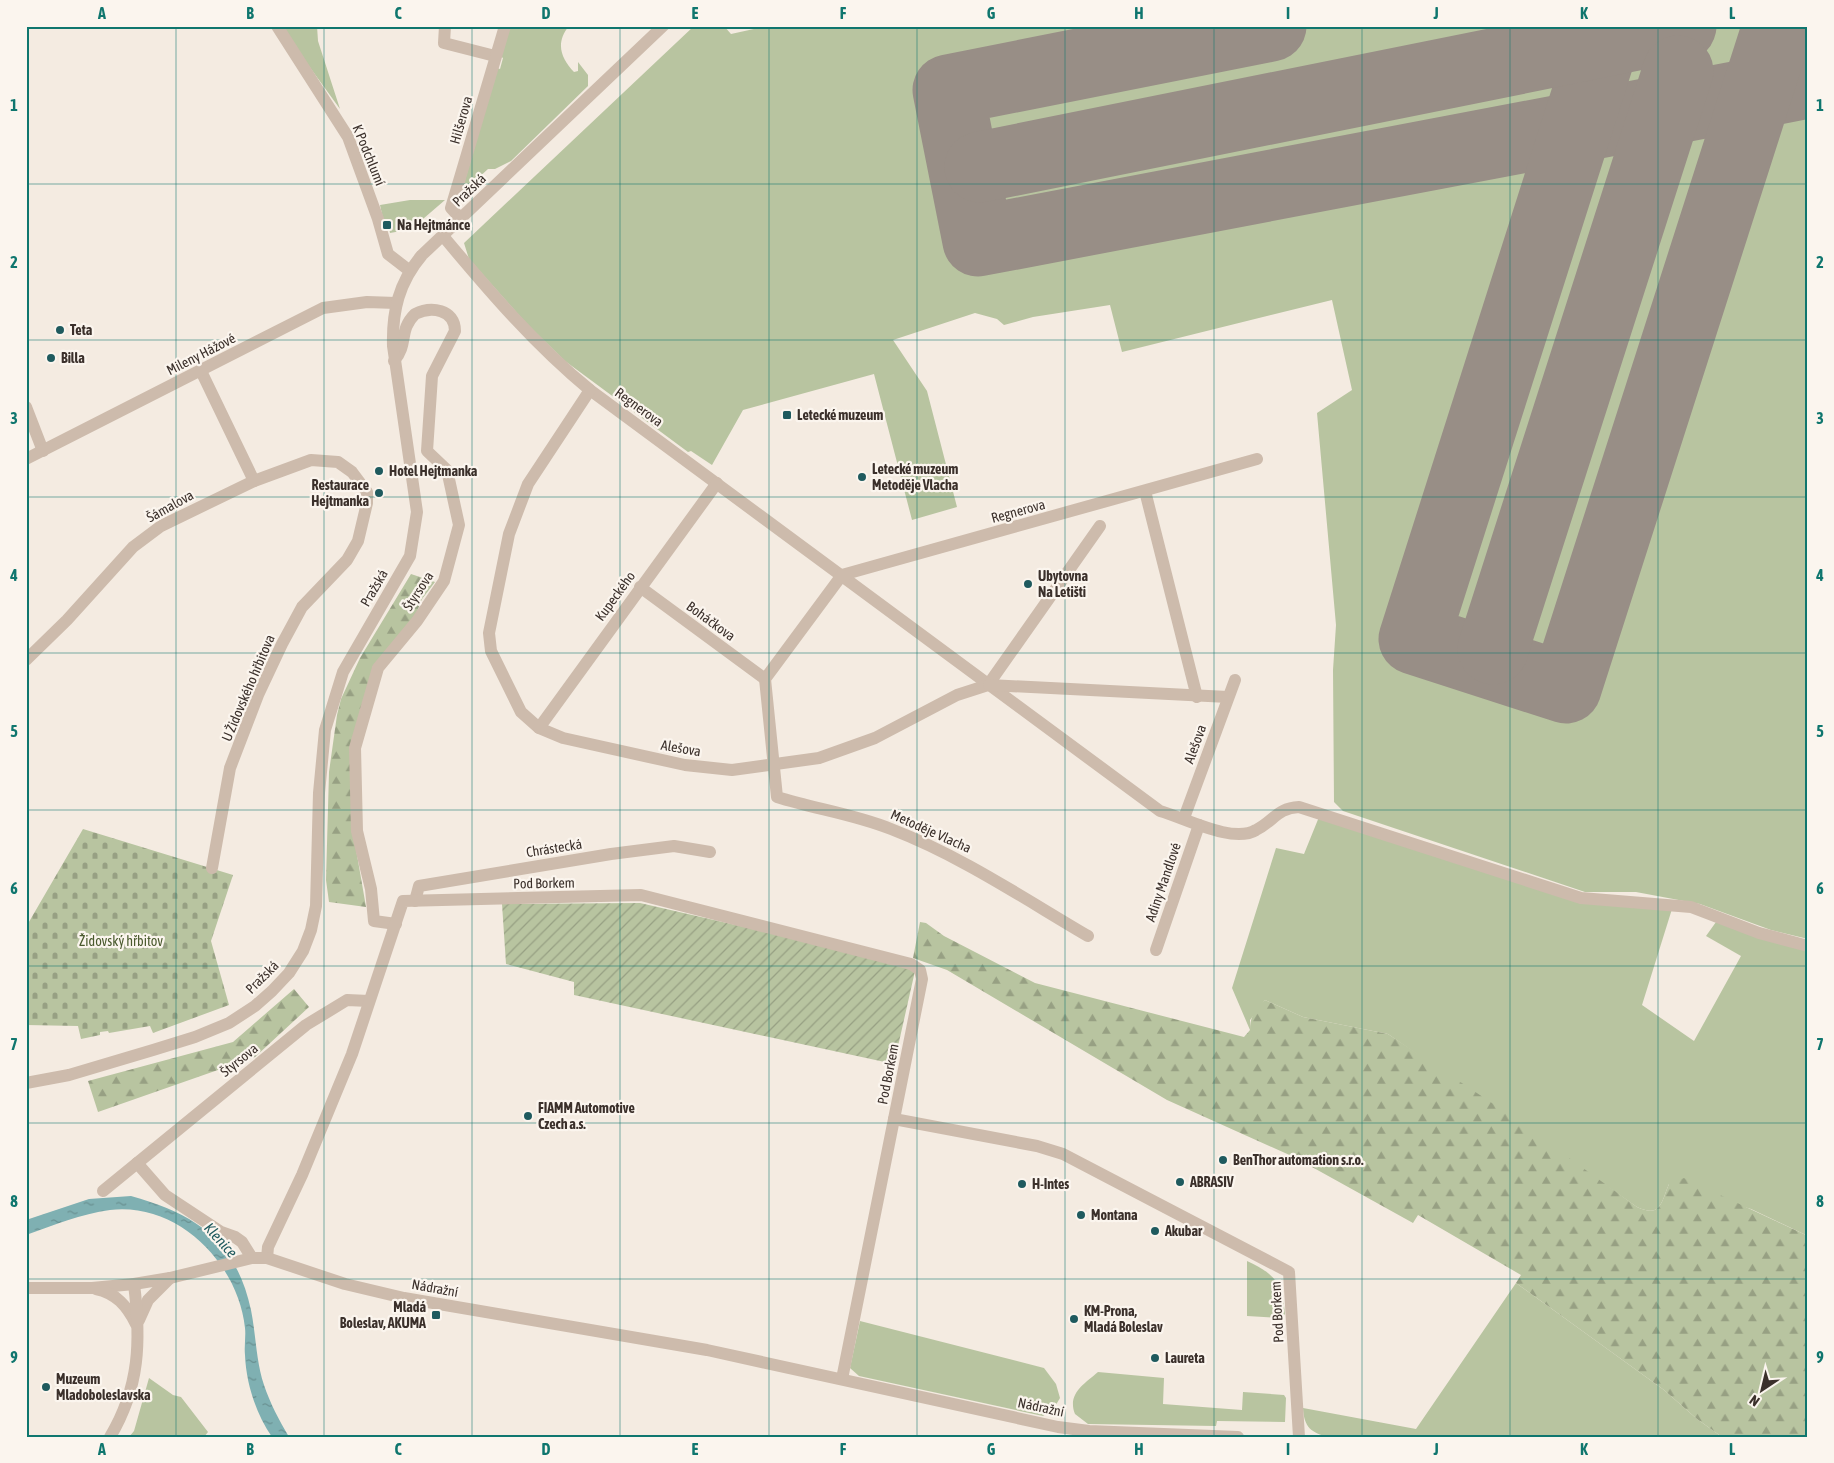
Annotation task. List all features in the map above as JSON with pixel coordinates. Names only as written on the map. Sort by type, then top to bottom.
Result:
[{"type":"street","name":"K Podchlumí","points":[[277,26],[348,137],[378,219],[388,254],[410,271]]},
{"type":"street","points":[[445,26],[444,43],[495,56]]},
{"type":"street","name":"Hilšerova","points":[[461,219],[451,208],[505,26]]},
{"type":"street","name":"Pražská","points":[[26,1083],[69,1075],[194,1037],[229,1023],[272,991],[289,973],[303,951],[311,930],[316,906],[319,793],[325,730],[343,672],[410,556],[417,512],[394,361],[393,330],[396,303],[410,271],[422,255],[663,26]]},
{"type":"street","name":"Regnerova","points":[[443,236],[499,303],[567,372],[1160,811],[1184,818],[1199,826],[1239,835],[1256,831],[1286,807],[1299,807],[1580,898],[1691,907],[1759,933],[1808,946]]},
{"type":"street","name":"Mileny Hážové","points":[[26,459],[322,308],[367,302],[396,303]]},
{"type":"street","name":"Štyrsova","points":[[394,361],[403,350],[405,330],[415,314],[432,310],[442,312],[451,318],[455,331],[432,376],[427,450],[447,470],[459,525],[444,581],[417,621],[378,668],[355,748],[357,831],[371,890],[374,921],[396,924]]},
{"type":"street","points":[[201,371],[254,481]]},
{"type":"street","name":"Alešova","points":[[590,390],[528,484],[509,534],[489,633],[490,651],[521,712],[539,728],[563,738],[685,766],[732,770],[776,766],[819,758],[875,738],[957,695],[988,685]]},
{"type":"street","points":[[26,406],[43,451]]},
{"type":"street","name":"Regnerova","points":[[842,575],[1257,458]]},
{"type":"street","name":"U Židovského hřbitova","points":[[212,868],[230,768],[258,695],[282,644],[302,608],[347,560],[358,541],[367,503],[367,492],[352,472],[338,462],[311,460],[254,481]]},
{"type":"street","name":"Šámalova","points":[[26,660],[67,620],[133,547],[161,526],[254,481]]},
{"type":"street","name":"Kupeckého","points":[[539,728],[717,483]]},
{"type":"street","points":[[1145,491],[1197,697]]},
{"type":"street","points":[[988,685],[1100,526]]},
{"type":"street","points":[[776,766],[765,679],[842,575]]},
{"type":"street","name":"Boháčkova","points":[[640,587],[765,679]]},
{"type":"street","name":"Alešova","points":[[1184,818],[1235,680]]},
{"type":"street","points":[[988,685],[1197,697],[1228,697]]},
{"type":"street","name":"Metoděje Vlacha","points":[[776,766],[777,797],[864,819],[934,847],[975,868],[1088,936]]},
{"type":"street","name":"Adiny Mandlové","points":[[1156,950],[1199,826]]},
{"type":"street","name":"Chrástecká","points":[[409,901],[419,886],[492,874],[674,846],[710,852]]},
{"type":"street","name":"Pod Borkem","points":[[409,901],[641,896],[911,964],[920,970],[922,980],[894,1119],[1037,1146],[1063,1154],[1289,1272],[1298,1437]]},
{"type":"street","points":[[267,1258],[268,1247],[302,1175],[352,1054],[396,924],[409,901]]},
{"type":"street","name":"Štyrsova","points":[[103,1191],[306,1025],[347,1000],[369,1001]]},
{"type":"street","points":[[842,1379],[894,1119]]},
{"type":"street","points":[[137,1163],[165,1195],[221,1232],[236,1237],[242,1242],[252,1258]]},
{"type":"street","name":"Nádražní","points":[[26,1288],[92,1288],[134,1284],[170,1278],[252,1258],[267,1258],[345,1284],[404,1298],[708,1350],[1058,1427],[1089,1431],[1238,1437]]},
{"type":"street","points":[[137,1326],[148,1300],[170,1278]]},
{"type":"street","points":[[110,1437],[126,1405],[135,1375],[138,1350],[134,1284]]},
{"type":"street","points":[[92,1288],[111,1294],[120,1300],[130,1312],[137,1326]]},
{"type":"green space","points":[[280,26],[317,26],[318,41],[340,109]]},
{"type":"green space","points":[[510,26],[569,26],[562,38],[561,50],[574,72],[578,71],[578,62],[588,75],[588,86],[511,161],[495,169],[488,169],[461,194],[497,68],[500,69],[503,58],[500,56]]},
{"type":"green space","points":[[694,26],[724,26],[731,34],[768,26],[1808,26],[1808,939],[1771,930],[1700,904],[1636,892],[1585,892],[1343,811],[1334,802],[1333,670],[1336,625],[1317,413],[1352,390],[1332,300],[1122,352],[1110,305],[1033,317],[1004,325],[997,319],[975,313],[893,340],[927,391],[957,507],[912,520],[874,374],[743,410],[712,465],[691,451],[688,452],[565,361],[526,323],[469,259],[464,243]]},
{"type":"green space","points":[[410,200],[445,200],[416,225],[412,222],[401,231],[390,233],[388,222],[384,223],[380,205]]},
{"type":"green space","points":[[411,574],[435,582],[422,599],[416,614],[373,666],[351,747],[352,826],[366,907],[329,902],[326,880],[329,772],[341,699],[360,658]]},
{"type":"green space","points":[[1319,817],[1581,902],[1672,909],[1642,1005],[1694,1041],[1741,956],[1706,936],[1716,922],[1808,951],[1808,1236],[1751,1209],[1669,1184],[1662,1203],[1656,1210],[1651,1211],[1637,1207],[1388,1034],[1303,1017],[1265,1000],[1250,1020],[1250,1030],[1232,988],[1276,848],[1304,854]]},
{"type":"green space","name":"Židovský hřbitov","points":[[83,829],[233,875],[211,941],[229,1005],[153,1033],[150,1026],[109,1033],[108,1031],[100,1032],[100,1035],[81,1039],[78,1026],[26,1025],[26,927]]},
{"type":"green space","points":[[640,903],[848,951],[915,971],[894,1064],[574,995],[574,982],[506,964],[502,904]]},
{"type":"green space","points":[[920,922],[926,923],[944,936],[1035,983],[1244,1037],[1250,1030],[1254,1014],[1265,1000],[1303,1017],[1388,1034],[1504,1111],[1637,1207],[1651,1211],[1656,1210],[1662,1203],[1669,1184],[1684,1178],[1808,1236],[1808,1437],[1722,1437],[1697,1419],[1664,1390],[1516,1283],[1521,1275],[1418,1215],[1413,1223],[1294,1157],[1167,1100],[947,970],[913,958]]},
{"type":"green space","points":[[294,989],[309,1007],[255,1057],[98,1112],[88,1081],[233,1042]]},
{"type":"green space","points":[[1247,1261],[1271,1275],[1279,1287],[1285,1314],[1281,1318],[1247,1316]]},
{"type":"green space","points":[[1516,1283],[1664,1390],[1697,1419],[1722,1437],[1329,1437],[1313,1431],[1307,1424],[1303,1408],[1416,1429]]},
{"type":"green space","points":[[860,1321],[1044,1368],[1056,1384],[1060,1398],[1054,1408],[1043,1416],[859,1376],[850,1368]]},
{"type":"green space","points":[[1098,1372],[1164,1378],[1163,1404],[1242,1410],[1243,1392],[1284,1395],[1286,1398],[1285,1422],[1217,1421],[1216,1426],[1088,1424],[1075,1414],[1073,1401],[1082,1385]]},
{"type":"green space","points":[[149,1378],[173,1395],[181,1397],[208,1432],[204,1437],[129,1437],[134,1431]]},
{"type":"water","points":[[131,1196],[154,1203],[194,1222],[224,1248],[244,1286],[251,1310],[259,1367],[264,1385],[289,1437],[272,1437],[261,1418],[253,1398],[247,1376],[245,1328],[240,1304],[231,1281],[217,1260],[200,1242],[181,1227],[159,1216],[135,1210],[110,1210],[68,1220],[26,1235],[26,1220],[89,1199]]},
{"type":"runway","points":[[1271,26],[948,90],[978,241],[1798,85]]},
{"type":"runway","points":[[1609,26],[1414,639],[1566,688],[1778,26]]},
{"type":"runway","points":[[980,167],[1681,26]]},
{"type":"runway","points":[[1493,649],[1678,71]]},
{"type":"place","name":"Na Hejtmánce","points":[[387,225]]},
{"type":"place","name":"Teta","points":[[60,330]]},
{"type":"place","name":"Billa","points":[[51,358]]},
{"type":"place","name":"Letecké muzeum","points":[[787,415]]},
{"type":"place","name":"Hotel Hejtmanka","points":[[379,471]]},
{"type":"place","name":"Letecké muzeum Metoděje Vlacha","points":[[862,477]]},
{"type":"place","name":"Restaurace Hejtmanka","points":[[379,493]]},
{"type":"place","name":"Ubytovna Na Letišti","points":[[1028,584]]},
{"type":"place","name":"FIAMM Automotive Czech a.s.","points":[[528,1116]]},
{"type":"place","name":"BenThor automation s.r.o.","points":[[1223,1160]]},
{"type":"place","name":"ABRASIV","points":[[1180,1182]]},
{"type":"place","name":"H-Intes","points":[[1022,1184]]},
{"type":"place","name":"Montana","points":[[1081,1215]]},
{"type":"place","name":"Akubar","points":[[1155,1231]]},
{"type":"place","name":"Mladá Boleslav, AKUMA","points":[[436,1315]]},
{"type":"place","name":"KM-Prona, Mladá Boleslav","points":[[1074,1319]]},
{"type":"place","name":"Laureta","points":[[1155,1358]]},
{"type":"place","name":"Muzeum Mladoboleslavska","points":[[46,1387]]},
{"type":"water label","name":"Klenice","points":[[221,1240]]}]
